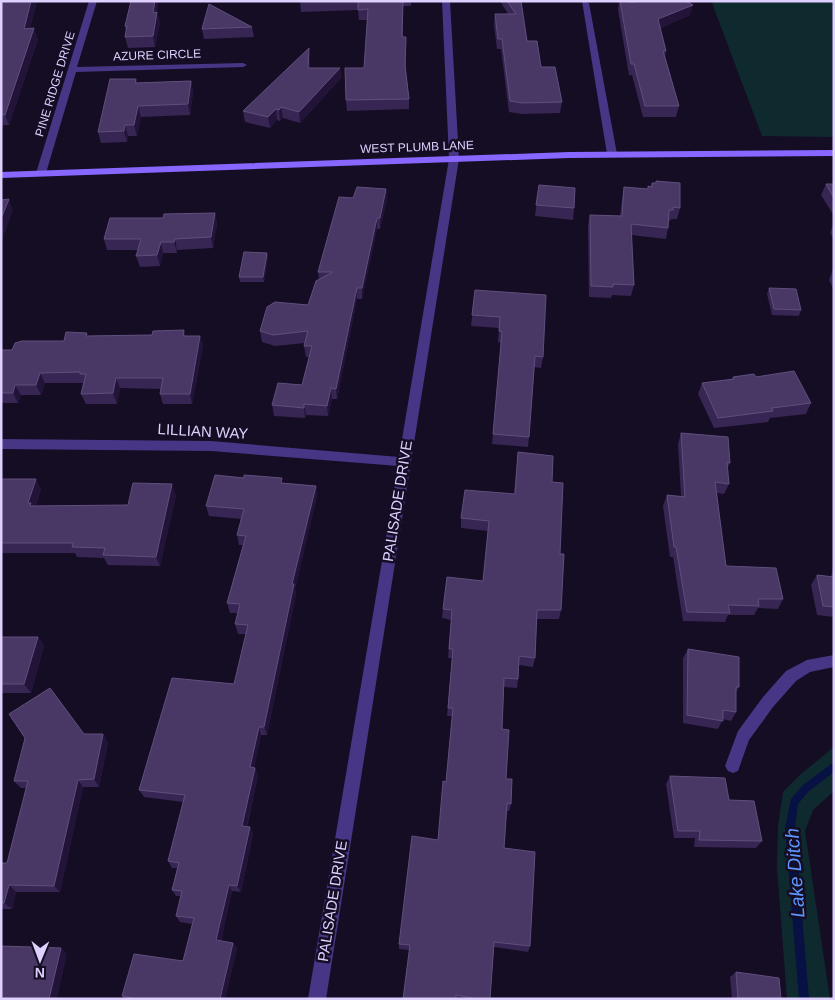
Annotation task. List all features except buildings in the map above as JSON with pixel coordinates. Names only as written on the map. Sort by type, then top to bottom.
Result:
[{"type":"main road","name":"WEST PLUMB LANE","points":[[1,175],[454,158],[612,154],[834,153]]},
{"type":"street","name":"PINE RIDGE DRIVE","points":[[41,174],[93,1]]},
{"type":"street","name":"PALISADE DRIVE","points":[[317,999],[454,158],[446,1]]},
{"type":"street","points":[[586,3],[612,154]]},
{"type":"street","name":"AZURE CIRCLE","points":[[72,70],[243,65]]},
{"type":"street","name":"LILLIAN WAY","points":[[1,444],[211,446],[403,462]]},
{"type":"street","points":[[733,766],[743,736],[768,702],[791,676],[807,666],[834,661]]},
{"type":"green space","points":[[718,1],[834,1],[834,137],[762,136],[712,3]]},
{"type":"green space","points":[[834,747],[834,791],[813,810],[805,831],[830,999],[787,999],[777,867],[778,826],[783,792],[801,774]]},
{"type":"waterway","name":"Lake Ditch","points":[[804,999],[790,828],[794,802],[806,788],[834,766]]}]
